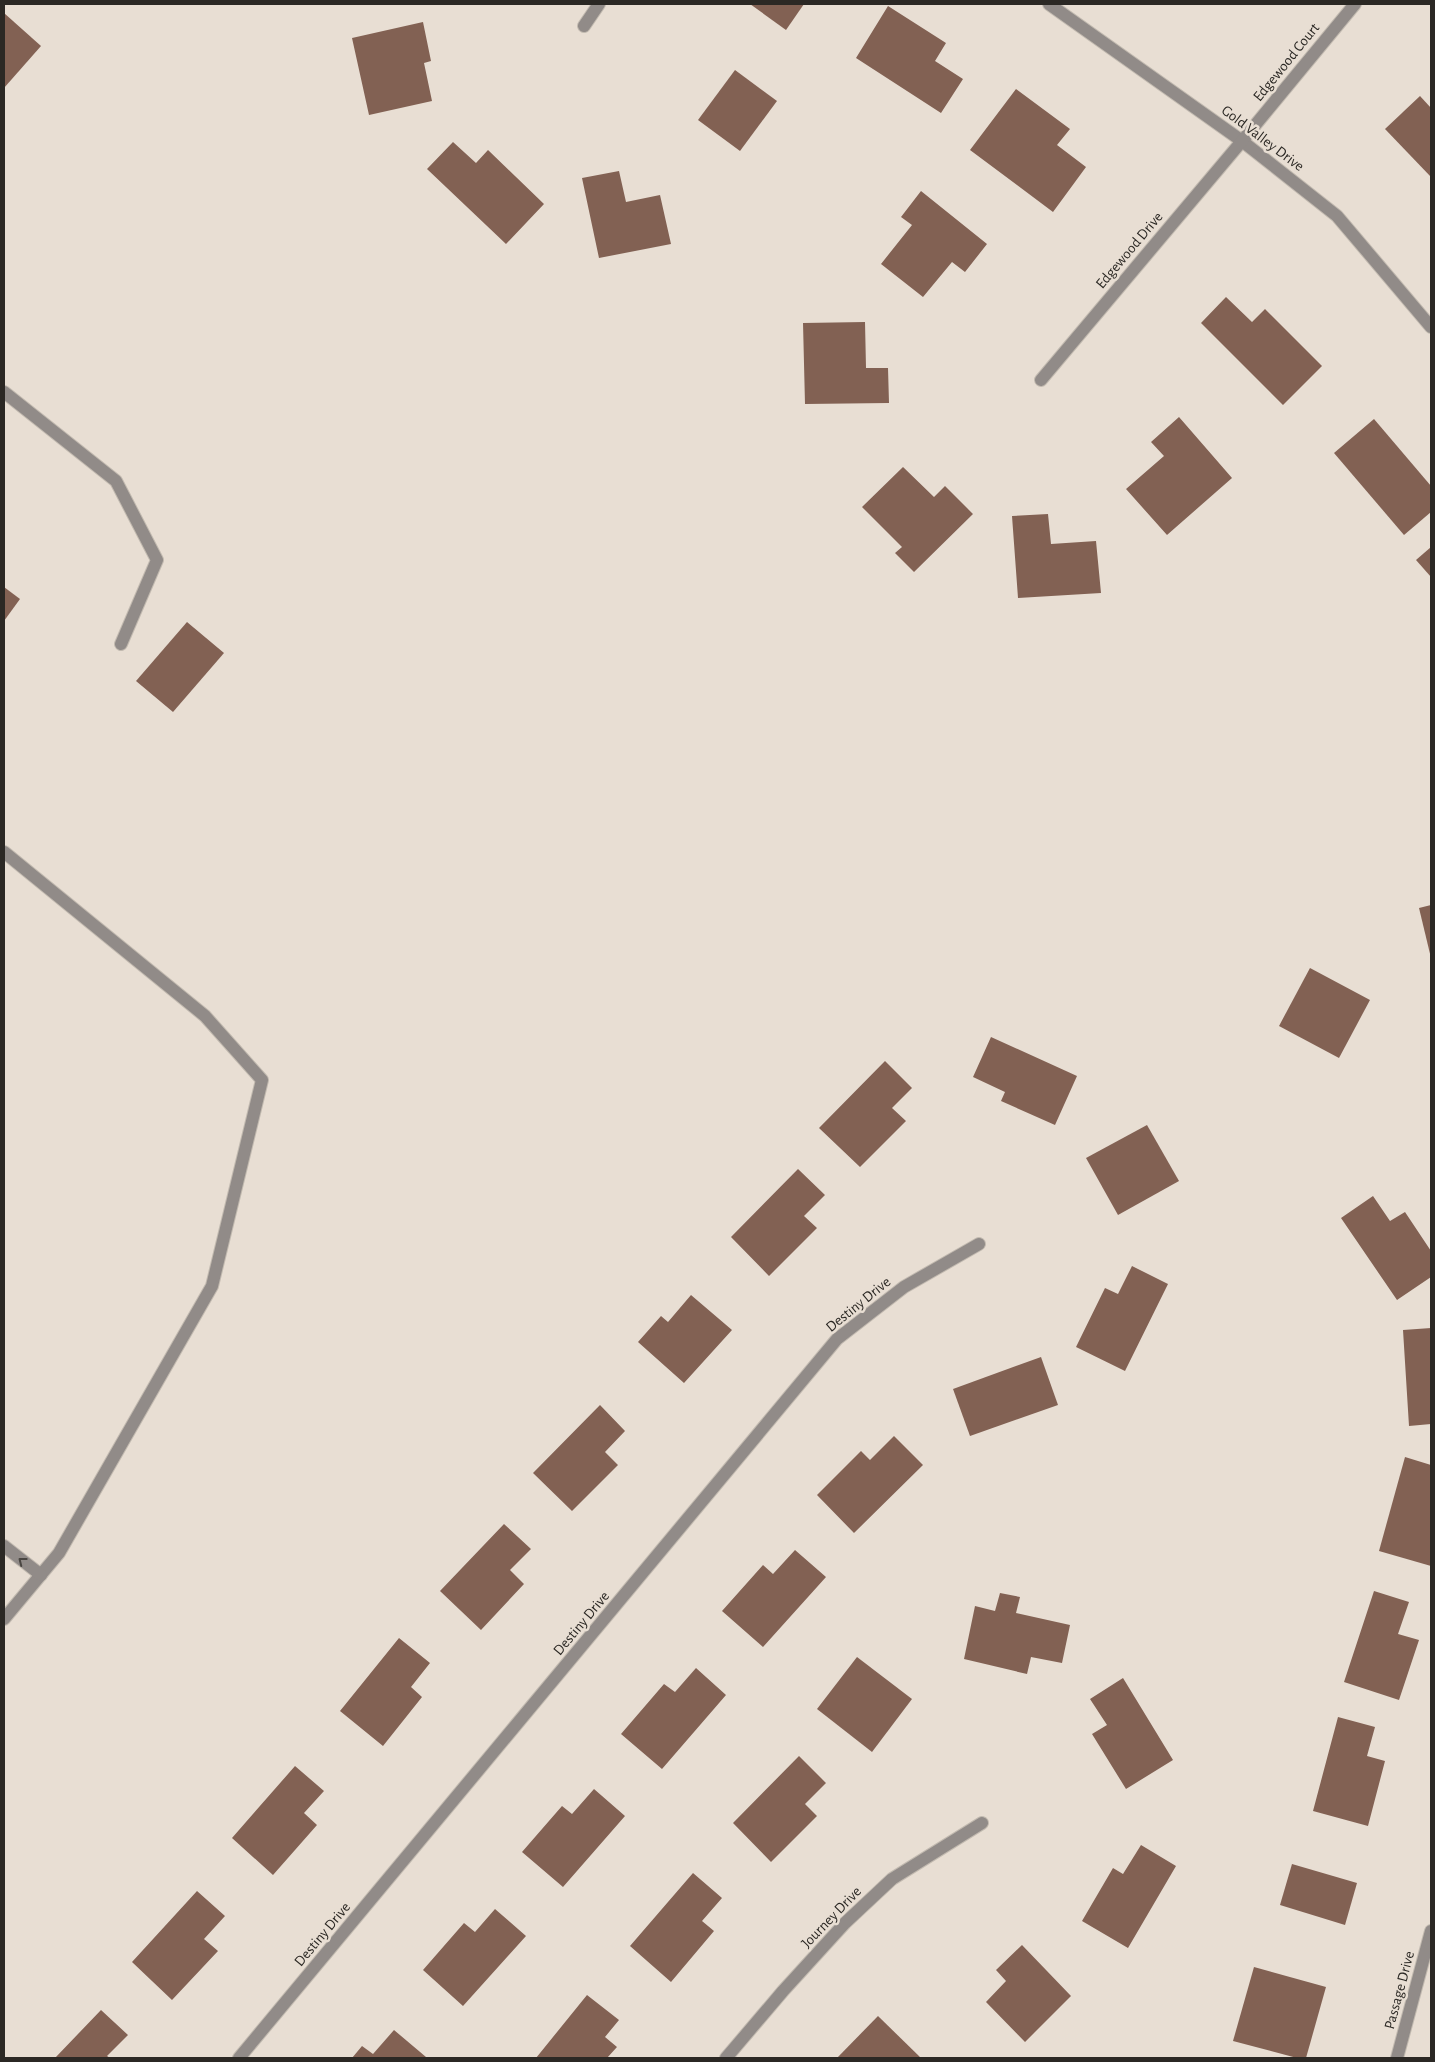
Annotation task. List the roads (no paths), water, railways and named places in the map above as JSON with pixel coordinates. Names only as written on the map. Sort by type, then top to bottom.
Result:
[{"type":"street","points":[[584,26],[599,4]]},
{"type":"street","name":"Gold Valley Drive","points":[[1050,4],[1242,141],[1337,216],[1431,327]]},
{"type":"street","name":"Edgewood Court","points":[[1242,141],[1355,4]]},
{"type":"street","name":"Edgewood Drive","points":[[1041,380],[1242,141]]},
{"type":"street","points":[[4,392],[116,481],[157,560],[122,644]]},
{"type":"street","points":[[4,852],[205,1016],[262,1080],[212,1286],[59,1553],[4,1620]]},
{"type":"street","name":"Destiny Drive","points":[[240,2058],[837,1339],[904,1287],[979,1244]]},
{"type":"street","points":[[4,1546],[41,1575]]},
{"type":"street","name":"Journey Drive","points":[[726,2058],[783,1991],[845,1923],[892,1879],[982,1823]]},
{"type":"street","name":"Passage Drive","points":[[1398,2058],[1431,1931]]}]
